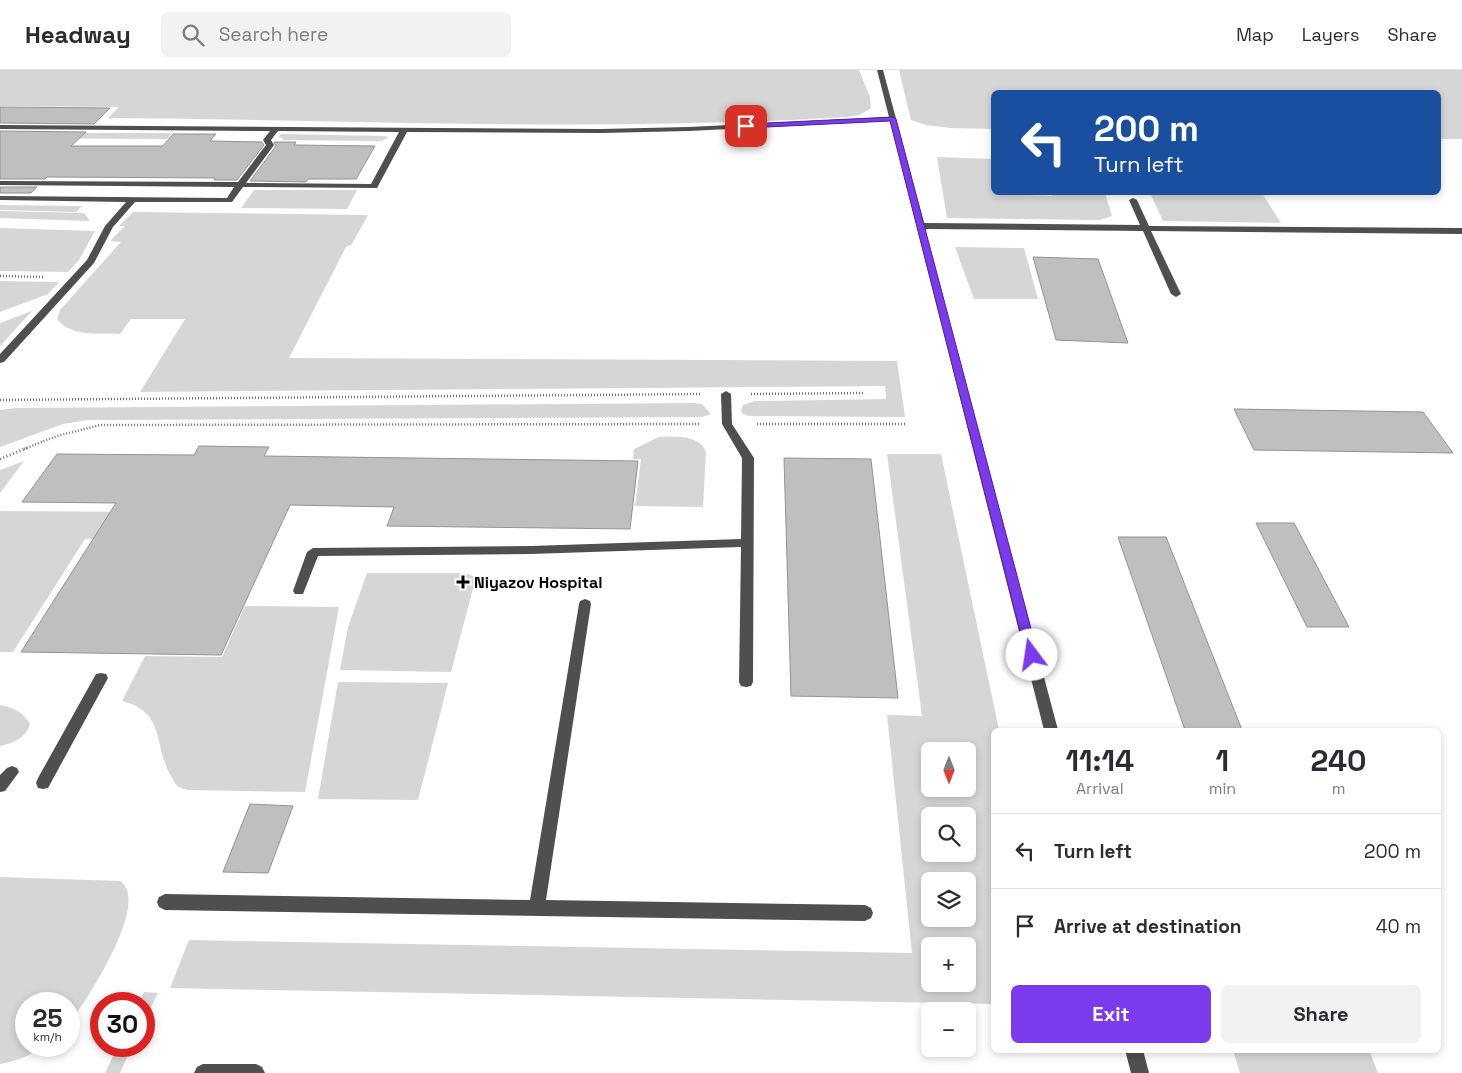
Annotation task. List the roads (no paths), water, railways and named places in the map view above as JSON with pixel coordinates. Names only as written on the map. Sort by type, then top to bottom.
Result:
[{"type":"street","points":[[880,70],[1050,728]]},
{"type":"street","points":[[0,127],[601,131],[689,129],[893,119]]},
{"type":"street","points":[[0,198],[229,200],[270,145],[267,140],[276,129]]},
{"type":"street","points":[[0,183],[374,186],[404,130]]},
{"type":"street","points":[[0,360],[91,260],[109,226],[133,199]]},
{"type":"street","points":[[1133,200],[1176,294]]},
{"type":"street","points":[[921,226],[1462,231]]},
{"type":"street","points":[[726,394],[727,424],[748,458],[746,682]]},
{"type":"street","points":[[299,591],[313,552],[531,550],[748,543]]},
{"type":"street","points":[[537,908],[584,604]]},
{"type":"street","points":[[43,783],[101,678]]},
{"type":"street","points":[[0,786],[12,772]]},
{"type":"street","points":[[165,902],[865,913]]},
{"type":"street","points":[[1135,1053],[1140,1073]]},
{"type":"street","points":[[203,1073],[256,1073]]},
{"type":"place","name":"Niyazov Hospital","points":[[463,582]]}]
